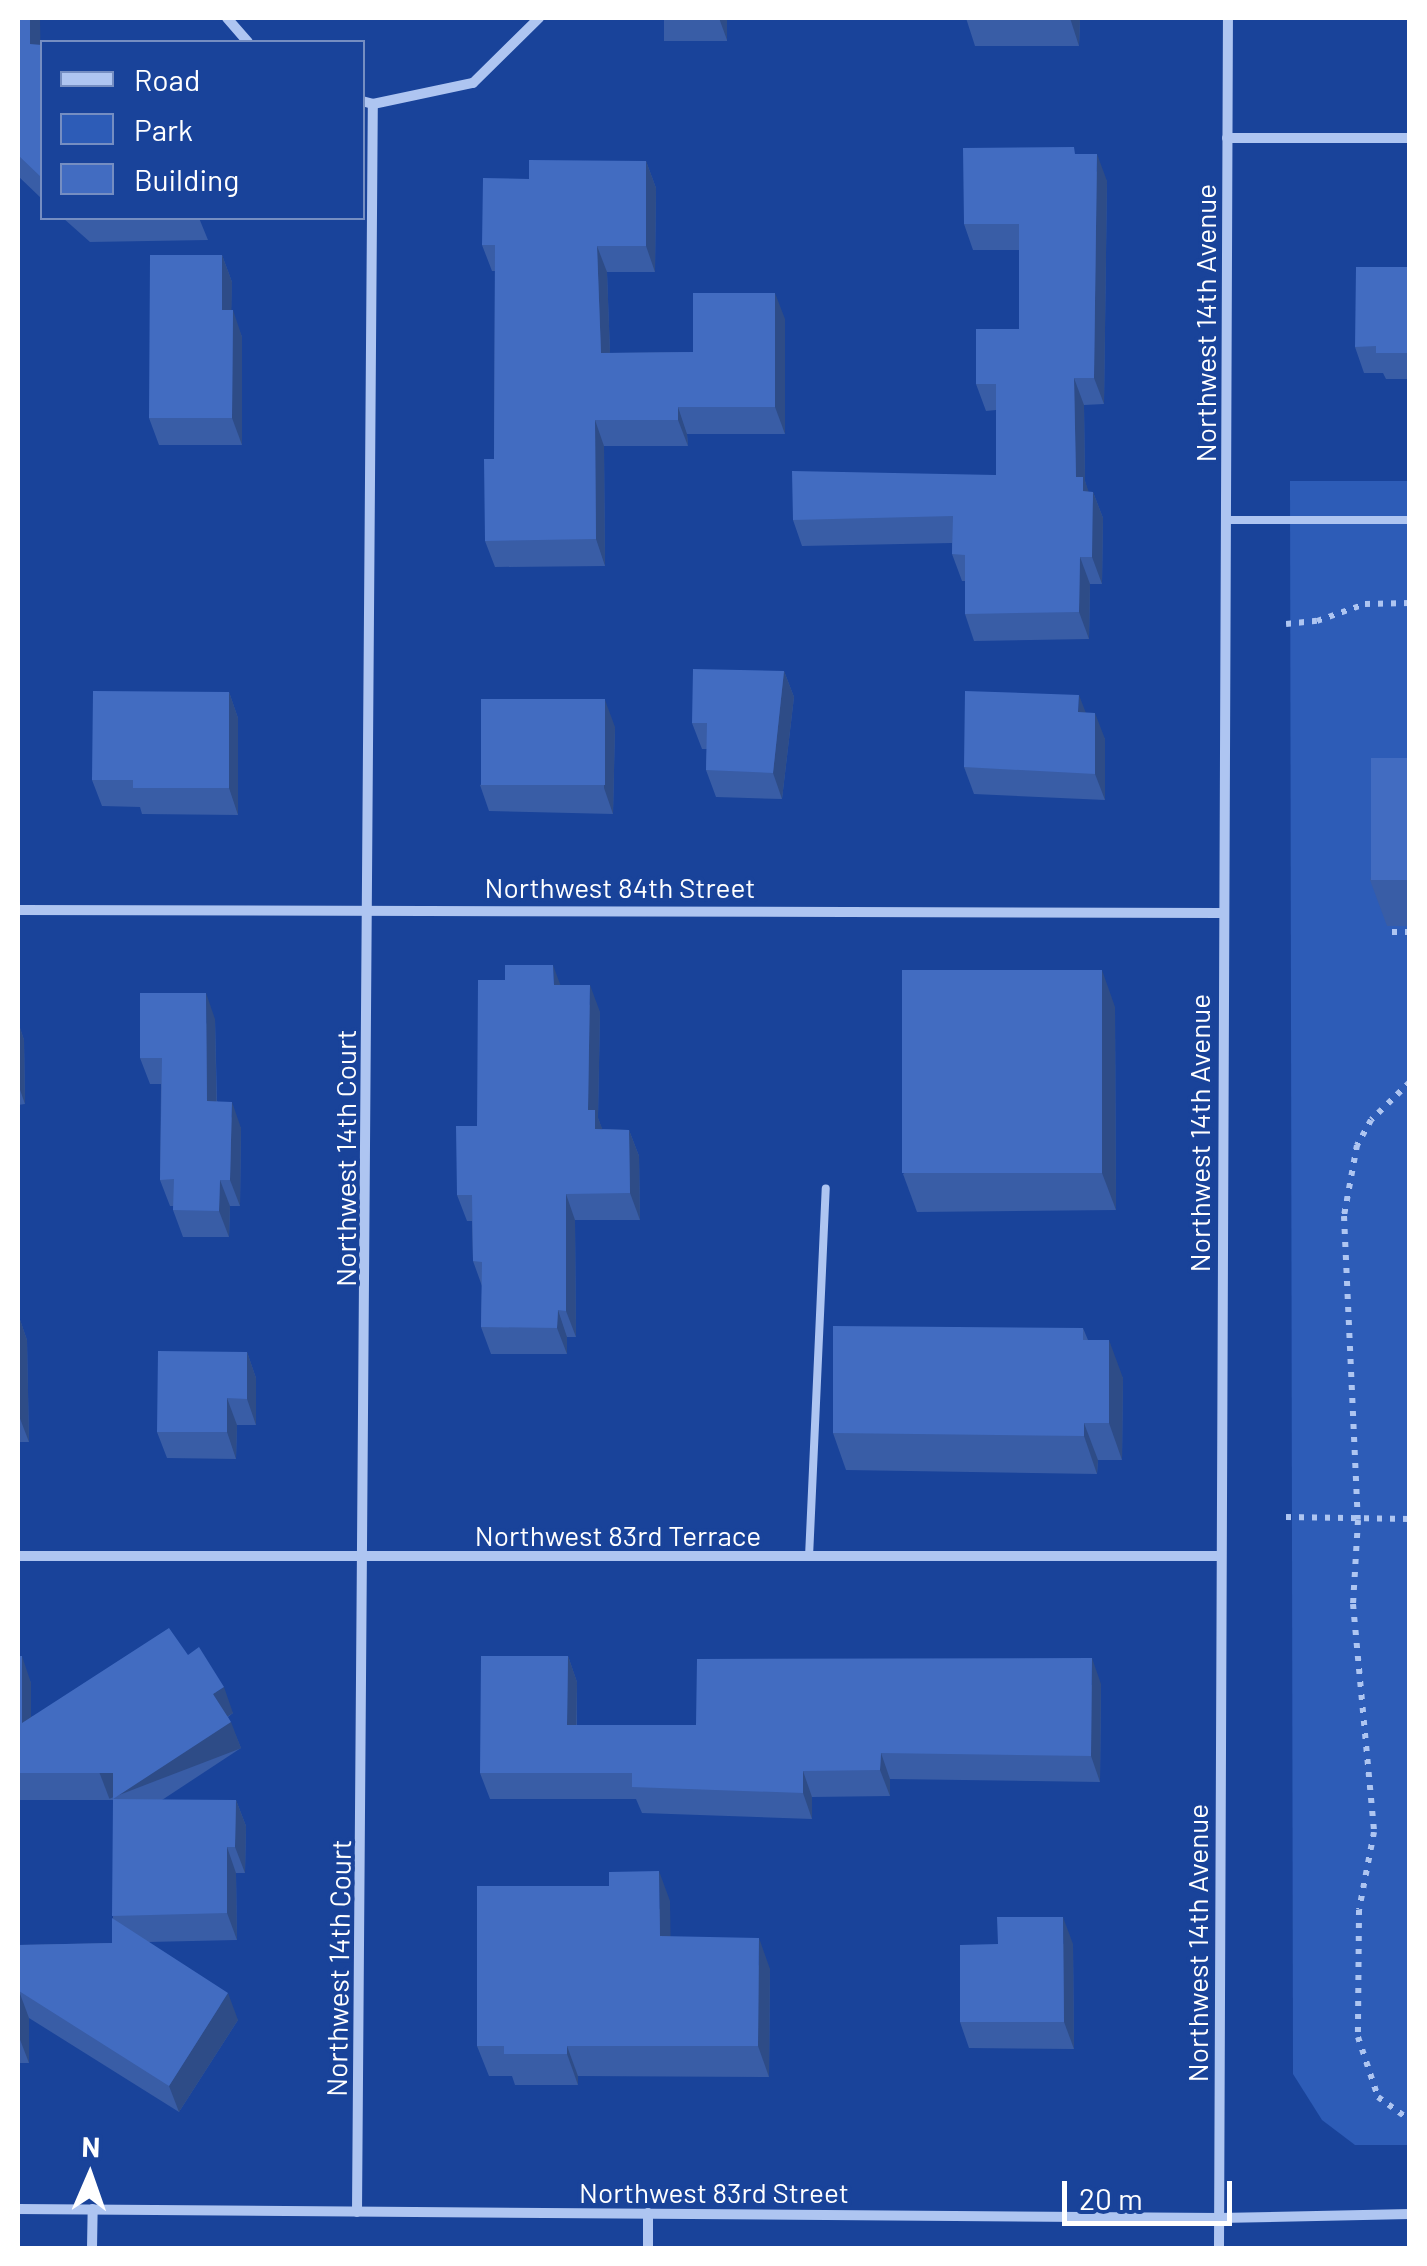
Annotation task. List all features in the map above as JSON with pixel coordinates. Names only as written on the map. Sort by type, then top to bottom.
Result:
[{"type":"street","points":[[226,18],[246,40]]},
{"type":"street","name":"Northwest 14th Court","points":[[357,2212],[366,1558],[368,103],[473,82],[539,18]]},
{"type":"street","name":"Northwest 14th Avenue","points":[[1219,2248],[1228,18]]},
{"type":"street","points":[[1227,138],[1410,138]]},
{"type":"street","name":"Northwest 84th Street","points":[[18,910],[1223,913]]},
{"type":"street","name":"Northwest 83rd Terrace","points":[[18,1556],[1219,1556]]},
{"type":"street","name":"Northwest 83rd Street","points":[[18,2208],[1219,2218],[1410,2214]]},
{"type":"street","points":[[92,2248],[93,2209]]},
{"type":"street","points":[[648,2214],[648,2248]]},
{"type":"lane","points":[[1228,520],[1410,520]]},
{"type":"lane","points":[[808,1556],[826,1188]]},
{"type":"path","points":[[1286,624],[1318,622],[1365,604],[1410,603]]},
{"type":"path","points":[[1392,932],[1410,932]]},
{"type":"path","points":[[1410,1082],[1371,1120],[1346,1190],[1358,1520],[1353,1604],[1374,1832],[1359,1910],[1358,2037],[1378,2097],[1410,2120]]},
{"type":"path","points":[[1286,1517],[1410,1519]]},
{"type":"green space","points":[[1290,481],[1409,481],[1409,2145],[1355,2145],[1322,2120],[1293,2074]]},
{"type":"building","points":[[18,18],[30,18],[30,44],[40,45],[40,176],[18,155]]},
{"type":"building","points":[[966,18],[1070,18],[1069,20]]},
{"type":"building","points":[[1074,147],[1075,154],[1097,154],[1094,378],[1074,378],[1076,477],[1083,477],[1083,491],[1093,492],[1092,557],[1080,557],[1079,612],[965,614],[965,555],[952,554],[953,516],[793,520],[792,471],[996,475],[996,384],[976,384],[976,329],[1019,329],[1019,224],[964,224],[963,148]]},
{"type":"building","points":[[529,160],[646,161],[646,246],[597,246],[601,353],[693,352],[693,293],[775,293],[775,407],[678,407],[678,420],[595,420],[596,539],[485,541],[484,459],[494,459],[495,245],[482,245],[483,178],[529,179]]},
{"type":"building","points":[[150,255],[222,255],[222,310],[233,310],[232,418],[149,418]]},
{"type":"building","points":[[1356,267],[1410,267],[1410,353],[1376,353],[1376,346],[1355,347]]},
{"type":"building","points":[[693,669],[784,671],[773,773],[706,770],[707,723],[692,723]]},
{"type":"building","points":[[93,691],[229,692],[229,788],[133,788],[133,780],[92,780]]},
{"type":"building","points":[[965,691],[1079,695],[1078,712],[1095,713],[1095,774],[964,767]]},
{"type":"building","points":[[481,699],[605,699],[605,785],[481,785]]},
{"type":"building","points":[[1371,758],[1410,758],[1410,880],[1371,880]]},
{"type":"building","points":[[505,965],[553,965],[554,985],[590,985],[588,1110],[595,1110],[595,1129],[629,1130],[630,1193],[566,1194],[566,1311],[558,1310],[557,1328],[481,1327],[482,1262],[473,1261],[472,1195],[457,1195],[456,1126],[477,1126],[478,980],[505,980]]},
{"type":"building","points":[[902,970],[1102,970],[1102,1173],[902,1173]]},
{"type":"building","points":[[140,993],[206,993],[207,1101],[232,1102],[230,1180],[220,1180],[219,1211],[173,1210],[174,1179],[160,1180],[162,1058],[140,1058]]},
{"type":"building","points":[[833,1326],[1083,1328],[1083,1340],[1109,1340],[1109,1423],[1084,1423],[1084,1436],[833,1433]]},
{"type":"building","points":[[158,1351],[247,1352],[247,1399],[227,1398],[227,1432],[157,1432]]},
{"type":"building","points":[[169,1628],[188,1655],[199,1647],[224,1687],[213,1694],[231,1722],[113,1799],[113,1773],[18,1773],[18,1656],[22,1656],[22,1723]]},
{"type":"building","points":[[481,1656],[568,1656],[567,1725],[696,1725],[697,1659],[1092,1658],[1091,1756],[881,1753],[880,1770],[803,1771],[803,1793],[632,1787],[632,1773],[480,1773]]},
{"type":"building","points":[[113,1799],[236,1800],[235,1847],[227,1847],[227,1913],[112,1916]]},
{"type":"building","points":[[659,1871],[660,1936],[759,1938],[758,2046],[567,2046],[567,2054],[504,2054],[504,2046],[477,2046],[477,1886],[609,1886],[609,1872]]},
{"type":"building","points":[[997,1917],[1063,1917],[1064,2022],[960,2022],[960,1945],[998,1944]]},
{"type":"building","points":[[112,1918],[228,1993],[169,2086],[19,1991],[18,2037],[18,1945],[112,1943]]}]
